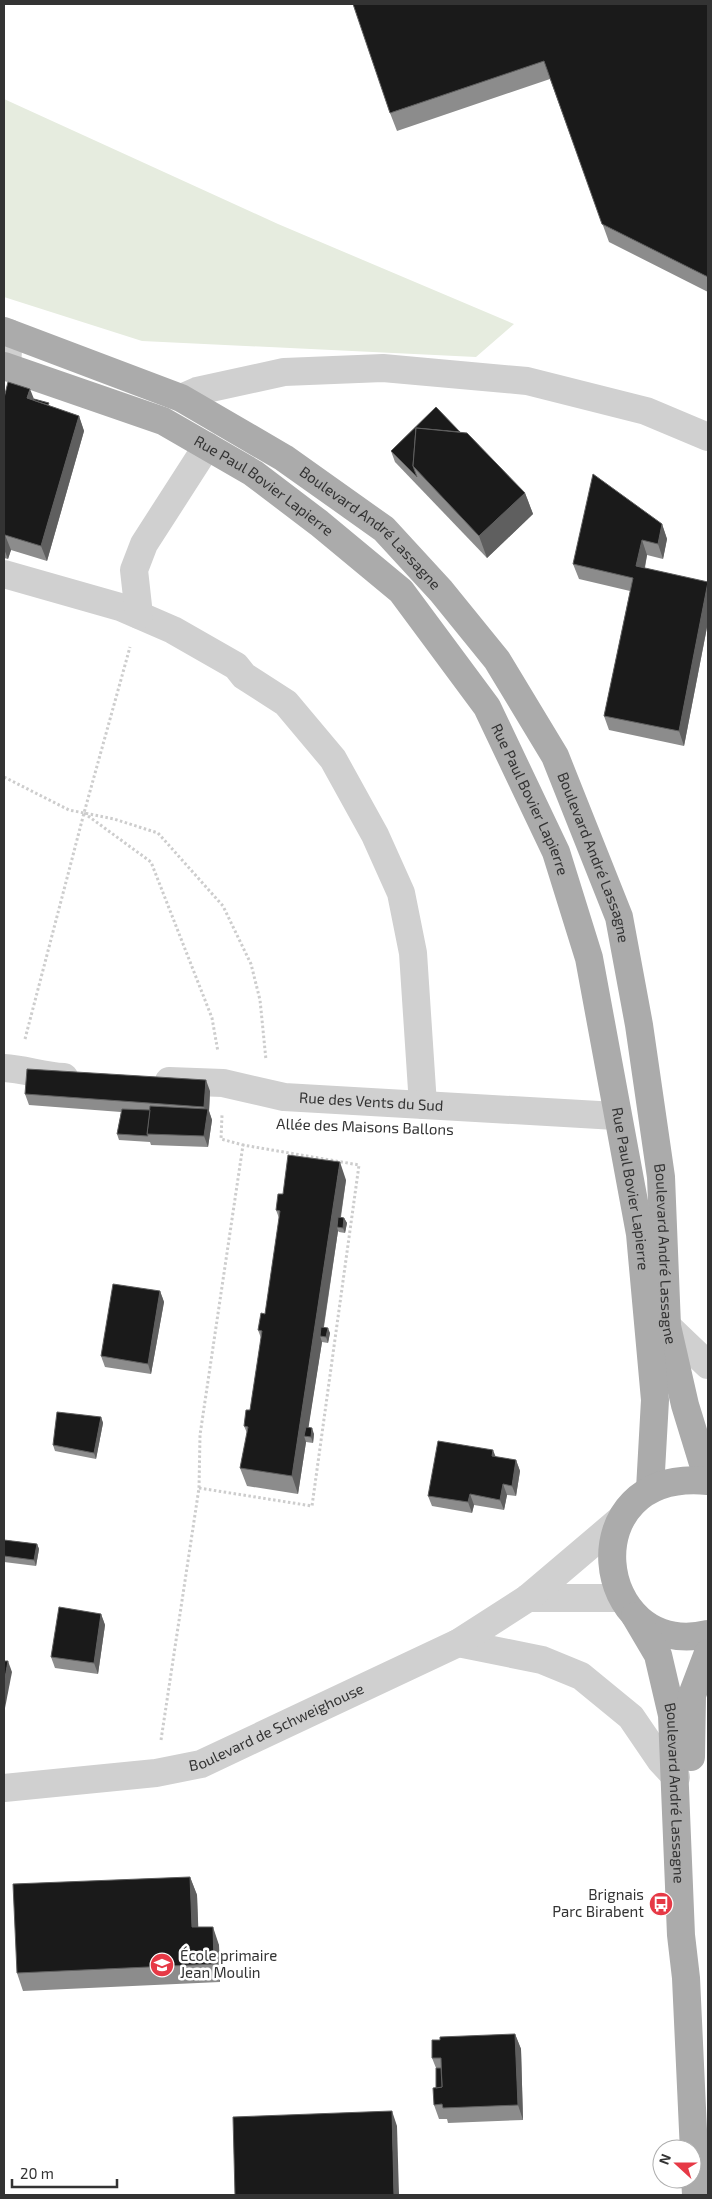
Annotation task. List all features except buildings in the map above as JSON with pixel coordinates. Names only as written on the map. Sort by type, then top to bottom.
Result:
[{"type":"main road","points":[[6,332],[180,398]]},
{"type":"main road","name":"Rue Paul Bovier Lapierre","points":[[5,367],[163,421],[253,473],[319,523],[401,591],[487,707],[556,852],[589,958],[616,1116],[640,1234],[655,1400],[650,1489]]},
{"type":"main road","name":"Boulevard André Lassagne","points":[[180,398],[284,458],[384,529],[442,591],[497,660],[555,756],[619,917],[639,1025],[661,1177],[667,1326],[685,1405],[708,1481]]},
{"type":"main road","points":[[650,1489],[669,1482],[688,1479],[708,1481]]},
{"type":"main road","name":"Boulevard André Lassagne","points":[[650,1489],[633,1502],[621,1519],[612,1544],[612,1572],[628,1607],[658,1655],[672,1715],[681,1935],[686,1978],[696,2195]]},
{"type":"main road","points":[[628,1607],[653,1628],[673,1636],[695,1637],[708,1634]]},
{"type":"main road","name":"Boulevard André Lassagne","points":[[686,1978],[693,1934],[692,1695],[708,1653]]},
{"type":"street","points":[[5,367],[6,332]]},
{"type":"street","points":[[180,398],[197,391],[284,372],[383,368],[527,381],[646,410],[708,437]]},
{"type":"street","points":[[139,615],[134,570],[144,544],[207,446]]},
{"type":"street","points":[[4,574],[120,607],[174,630],[236,666],[244,676],[286,704],[334,759],[375,835],[401,893],[413,954],[423,1105]]},
{"type":"street","points":[[10,1069],[46,1076],[91,1078]]},
{"type":"street","name":"Rue des Vents du Sud","points":[[147,1080],[223,1084],[284,1097],[616,1116]]},
{"type":"street","points":[[667,1326],[708,1365]]},
{"type":"street","name":"Boulevard de Schweighouse","points":[[4,1788],[156,1773],[201,1764],[458,1643],[528,1598],[621,1519]]},
{"type":"street","points":[[528,1598],[628,1607]]},
{"type":"street","points":[[458,1643],[542,1660],[581,1676],[631,1717],[661,1761],[676,1777]]},
{"type":"path","points":[[10,1069],[139,615]]},
{"type":"path","points":[[4,777],[68,810],[114,819],[158,833],[223,906],[251,964],[260,1000],[268,1071],[264,1093]]},
{"type":"path","points":[[84,813],[151,862],[212,1018],[223,1084],[221,1140],[360,1166],[312,1506],[199,1488]]},
{"type":"path","points":[[156,1773],[199,1488],[200,1435],[244,1144]]},
{"type":"shaded area","points":[[4,99],[278,224],[514,324],[476,357],[142,341],[4,297]]},
{"type":"place","name":"Brignais Parc Birabent","points":[[661,1904]]},
{"type":"place","name":"École primaire Jean Moulin","points":[[162,1965]]}]
